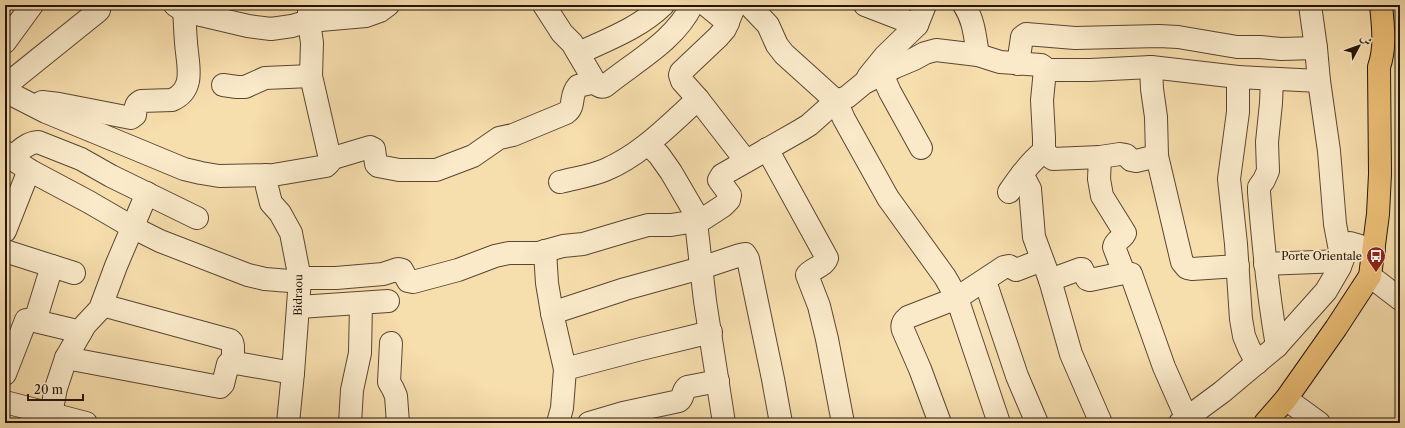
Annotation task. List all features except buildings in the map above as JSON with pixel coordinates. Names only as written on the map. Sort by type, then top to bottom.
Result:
[{"type":"main road","points":[[1368,5],[1374,57],[1379,67]]},
{"type":"main road","points":[[1265,423],[1286,399],[1336,328],[1370,276],[1378,214],[1380,174],[1379,67],[1382,57],[1383,43],[1381,5]]},
{"type":"street","points":[[5,42],[32,5]]},
{"type":"street","points":[[5,86],[97,12],[100,5]]},
{"type":"street","points":[[30,104],[48,102],[131,118],[135,115],[136,103],[141,101],[165,101],[177,98],[185,88],[189,78],[190,67],[180,8],[248,26],[271,29],[292,26],[309,13],[333,18],[366,16],[380,11],[388,5]]},
{"type":"street","points":[[544,5],[562,33],[579,53],[598,86],[604,86],[628,67],[652,51],[682,22],[692,5]]},
{"type":"street","points":[[579,53],[632,28],[655,13],[663,5]]},
{"type":"street","points":[[706,5],[732,14],[718,37],[680,74],[682,81],[698,99],[746,161]]},
{"type":"street","points":[[749,5],[768,25],[776,45],[784,54],[836,101],[844,119],[888,198],[945,278],[957,298],[999,423]]},
{"type":"street","points":[[865,5],[917,25]]},
{"type":"street","points":[[873,78],[878,63],[917,25],[925,5]]},
{"type":"street","points":[[964,5],[974,27],[978,55]]},
{"type":"street","points":[[1310,5],[1329,151],[1335,224],[1342,261]]},
{"type":"street","points":[[5,91],[30,104],[114,140],[184,168],[201,173],[219,176],[266,175],[326,166],[329,163],[330,158],[312,76],[312,43],[309,13]]},
{"type":"street","points":[[1018,64],[1021,39],[1026,34],[1075,38],[1159,36],[1178,37],[1238,47],[1282,49],[1316,48]]},
{"type":"street","points":[[197,218],[111,176],[81,159],[38,142],[29,144],[8,155],[29,170],[160,241],[248,275],[280,281],[383,274],[401,269],[408,281],[413,282],[458,270],[495,256],[509,253],[527,254],[545,251],[563,246],[583,244],[648,225],[671,225],[703,219],[727,203],[730,195],[719,182],[719,178],[722,175],[809,125],[836,101],[846,97],[873,78],[925,53],[936,50],[978,55],[1000,62],[1041,65],[1044,67],[1042,100],[1044,151],[1053,159],[1100,157],[1123,154],[1131,160],[1136,161],[1157,156]]},
{"type":"street","points":[[1045,70],[1090,70],[1151,67],[1238,77],[1319,81]]},
{"type":"street","points":[[1151,67],[1156,117],[1157,156],[1179,254],[1183,264],[1187,268],[1197,269],[1238,266]]},
{"type":"street","points":[[223,85],[245,87],[265,78],[312,76]]},
{"type":"street","points":[[1238,77],[1238,112],[1229,179],[1238,266],[1241,319],[1244,336],[1257,363]]},
{"type":"street","points":[[873,78],[890,92],[921,148]]},
{"type":"street","points":[[1272,79],[1267,142],[1268,171],[1259,187],[1269,304],[1277,346]]},
{"type":"street","points":[[330,158],[370,147],[374,149],[376,164],[378,166],[400,170],[436,170],[473,156],[499,138],[566,113],[570,108],[572,96],[578,86],[595,82]]},
{"type":"street","points":[[560,182],[593,174],[634,154],[648,144],[698,99]]},
{"type":"street","points":[[648,144],[658,155],[680,187],[695,213],[701,268],[724,423]]},
{"type":"street","points":[[766,149],[787,183],[827,258],[824,263],[807,274],[819,306],[827,339],[843,423]]},
{"type":"street","points":[[1009,192],[1035,158],[1044,151]]},
{"type":"street","points":[[1100,157],[1099,179],[1102,196],[1125,233],[1124,236],[1115,243],[1114,247],[1124,272]]},
{"type":"street","points":[[5,231],[29,170]]},
{"type":"street","points":[[1022,174],[1030,189],[1034,237],[1050,280],[1071,354],[1101,423]]},
{"type":"street","name":"Bidraou","points":[[266,175],[271,203],[280,213],[291,233],[300,279],[299,307],[288,423]]},
{"type":"street","points":[[59,418],[56,388],[66,358],[81,332],[91,318],[99,311],[102,305],[116,266],[147,193]]},
{"type":"street","points":[[1050,280],[1080,269],[1082,269],[1087,279],[1090,280],[1124,272],[1130,273],[1183,421],[1222,392],[1277,346],[1326,291],[1340,268],[1350,243],[1374,250]]},
{"type":"street","points":[[5,251],[74,273]]},
{"type":"street","points":[[545,251],[547,283],[565,369],[562,408],[558,423]]},
{"type":"street","points":[[552,312],[745,254],[747,257],[773,379],[780,423]]},
{"type":"street","points":[[940,423],[902,326],[903,321],[957,298],[985,281],[1004,267],[1009,266],[1014,270],[1018,270],[1042,260]]},
{"type":"street","points":[[1265,264],[1342,261]]},
{"type":"street","points":[[35,321],[52,266]]},
{"type":"street","points":[[1370,276],[1400,299]]},
{"type":"street","points":[[985,281],[1017,376],[1037,423]]},
{"type":"street","points":[[299,307],[388,301]]},
{"type":"street","points":[[350,423],[352,390],[360,353],[361,303]]},
{"type":"street","points":[[102,305],[229,340],[233,344],[232,363]]},
{"type":"street","points":[[5,374],[27,319],[81,332]]},
{"type":"street","points":[[565,369],[711,332]]},
{"type":"street","points":[[391,343],[389,382],[395,392],[398,423]]},
{"type":"street","points":[[66,358],[220,386],[224,384],[228,364],[232,363],[293,374]]},
{"type":"street","points":[[590,423],[623,413],[679,401],[683,398],[684,391],[687,387],[718,382]]},
{"type":"street","points":[[1286,399],[1319,423]]},
{"type":"street","points":[[5,402],[59,418],[86,423]]},
{"type":"place","name":"Porte Orientale","points":[[1376,273]]}]
